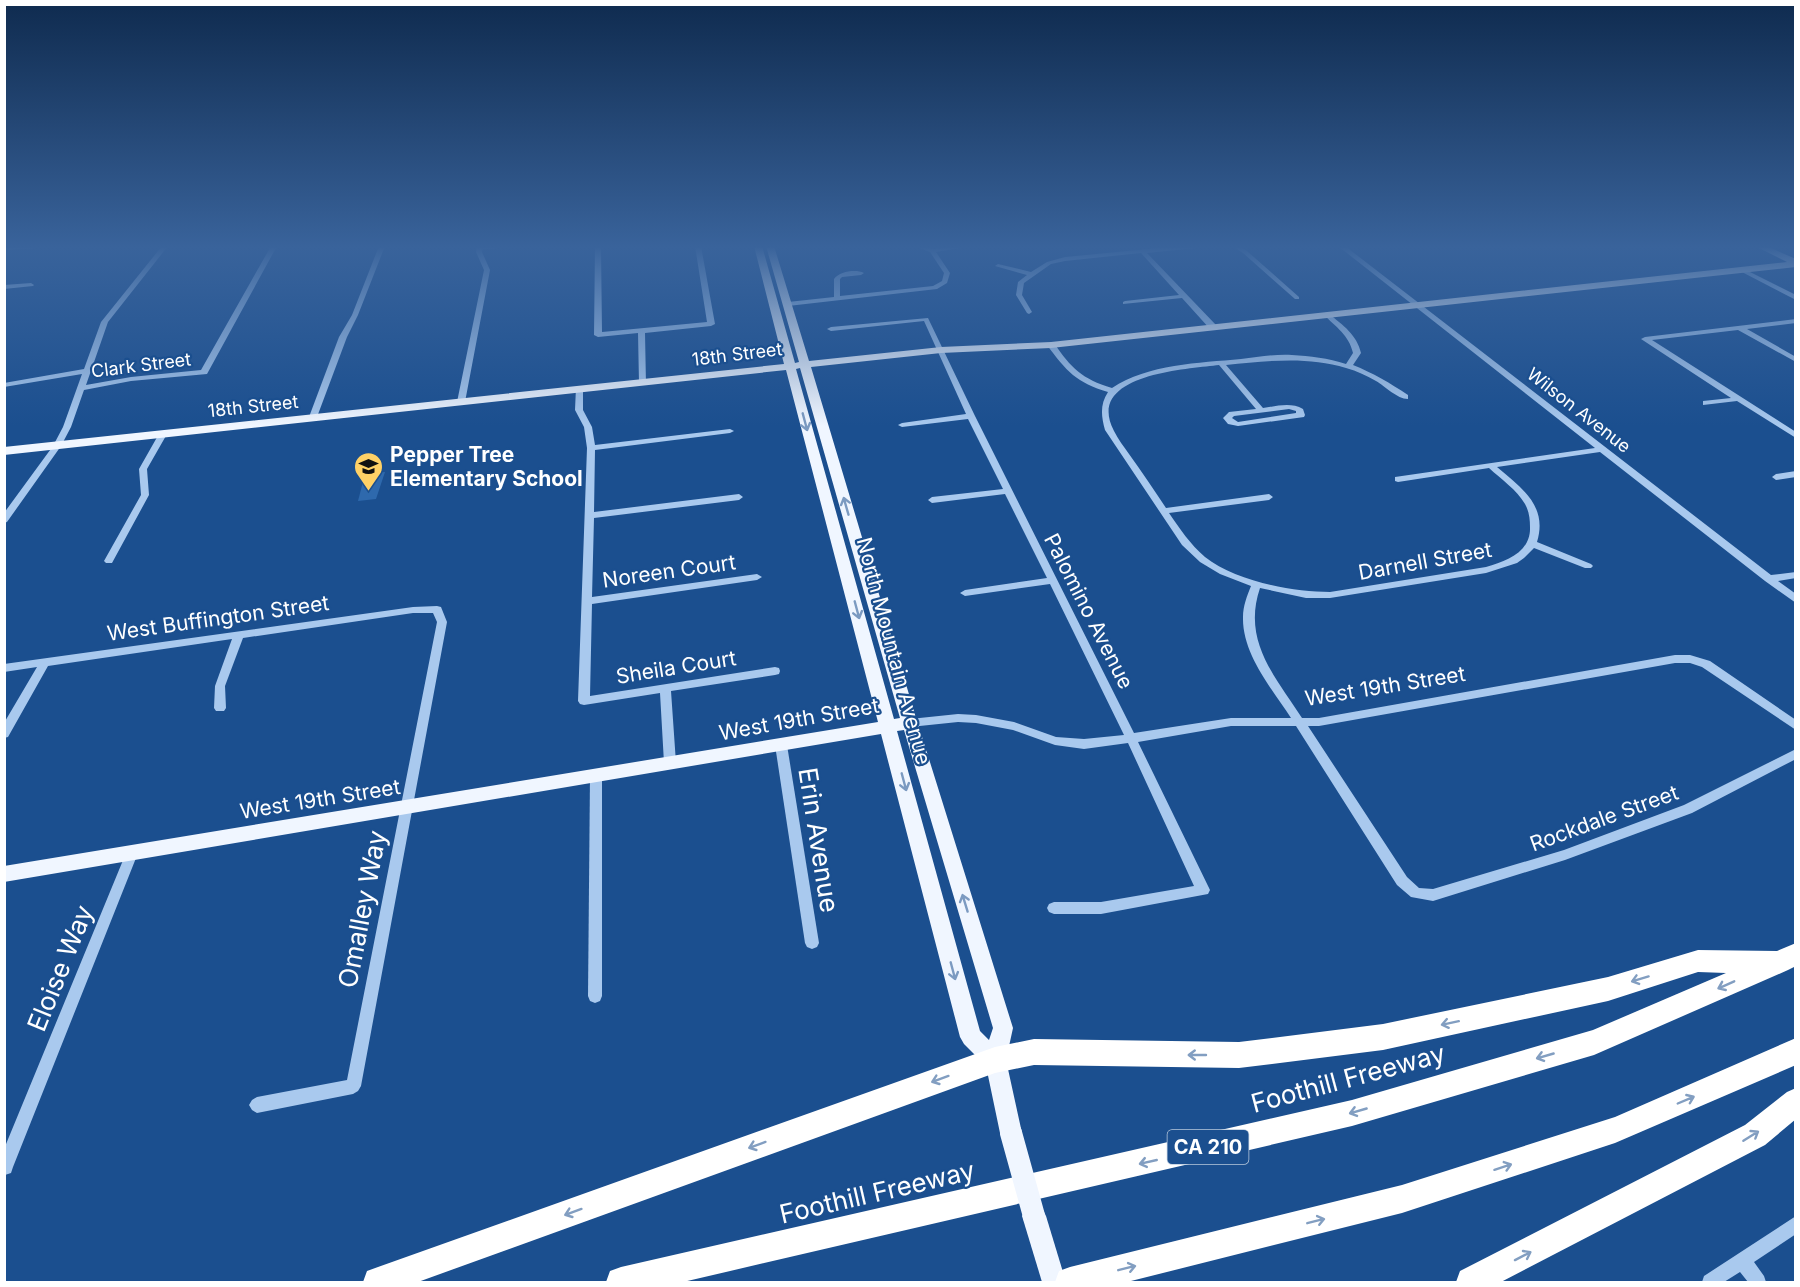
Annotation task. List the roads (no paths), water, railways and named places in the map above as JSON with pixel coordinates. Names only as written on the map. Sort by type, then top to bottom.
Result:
[{"type":"highway","points":[[378,1282],[995,1060],[1034,1052],[1239,1055],[1383,1037],[1608,988],[1698,962],[1788,958]]},
{"type":"highway","name":"Foothill Freeway","points":[[621,1282],[1352,1113],[1594,1042],[1788,958]]},
{"type":"highway","points":[[1070,1282],[1402,1199],[1615,1130],[1771,1064],[1796,1051]]},
{"type":"highway","points":[[1471,1282],[1755,1135],[1796,1101]]},
{"type":"main road","name":"North Mountain Avenue","points":[[778,306],[910,723],[1003,1028],[995,1060],[1011,1133],[1054,1282]]},
{"type":"main road","name":"North Mountain Avenue","points":[[788,306],[797,365],[971,1037],[995,1060]]},
{"type":"main road","name":"18th Street","points":[[4,452],[941,350],[1051,345],[1408,306]]},
{"type":"main road","name":"West 19th Street","points":[[4,874],[910,723]]},
{"type":"street","points":[[4,519],[57,446],[74,415],[81,388],[105,322],[118,306]]},
{"type":"street","name":"Clark Street","points":[[81,388],[131,379],[204,372],[241,306]]},
{"type":"street","points":[[313,417],[343,337],[358,306]]},
{"type":"street","points":[[461,402],[480,306]]},
{"type":"street","points":[[598,306],[598,335],[711,324],[708,306]]},
{"type":"street","points":[[1024,306],[1029,312]]},
{"type":"street","points":[[1193,306],[1213,327]]},
{"type":"street","name":"Wilson Avenue","points":[[1419,306],[1796,600]]},
{"type":"street","points":[[1327,315],[1350,335],[1356,345],[1357,353],[1349,365]]},
{"type":"street","name":"Palomino Avenue","points":[[831,329],[926,319],[1051,581],[1131,738],[1203,890],[1101,908],[1054,908]]},
{"type":"street","points":[[1796,321],[1644,339],[1796,436]]},
{"type":"street","points":[[1740,328],[1796,360]]},
{"type":"street","points":[[641,331],[643,383]]},
{"type":"street","points":[[1051,345],[1066,366],[1081,380],[1113,391],[1132,379],[1144,375],[1288,357],[1349,365],[1387,382],[1405,397]]},
{"type":"street","points":[[1222,364],[1260,409]]},
{"type":"street","points":[[4,386],[87,371]]},
{"type":"street","points":[[579,389],[579,410],[588,427],[591,448],[586,601]]},
{"type":"street","name":"Darnell Street","points":[[1113,391],[1106,409],[1105,419],[1109,430],[1185,543],[1203,560],[1223,572],[1256,584],[1306,595],[1330,595],[1486,570],[1508,564],[1523,556],[1533,544]]},
{"type":"street","points":[[1706,403],[1738,399]]},
{"type":"street","points":[[1295,407],[1301,412],[1298,417],[1238,424],[1227,418],[1232,414],[1260,409],[1295,407]]},
{"type":"street","points":[[902,424],[971,416]]},
{"type":"street","points":[[591,448],[730,431]]},
{"type":"street","points":[[110,561],[145,495],[143,469],[163,434]]},
{"type":"street","points":[[1398,479],[1602,449]]},
{"type":"street","points":[[1490,465],[1529,502],[1534,512],[1536,528],[1533,544],[1588,566]]},
{"type":"street","points":[[1776,477],[1796,474]]},
{"type":"street","points":[[932,500],[1007,490]]},
{"type":"street","points":[[588,516],[739,497]]},
{"type":"street","points":[[1164,511],[1269,497]]},
{"type":"street","points":[[1768,579],[1796,574]]},
{"type":"street","name":"Noreen Court","points":[[586,601],[756,577]]},
{"type":"street","points":[[965,593],[1051,581]]},
{"type":"street","points":[[1256,584],[1248,604],[1247,626],[1252,643],[1298,723]]},
{"type":"street","name":"Sheila Court","points":[[586,601],[584,701],[774,671]]},
{"type":"street","name":"West Buffington Street","points":[[4,668],[413,610],[437,609]]},
{"type":"street","name":"Omalley Way","points":[[256,1105],[353,1086],[442,622],[437,609]]},
{"type":"street","points":[[220,708],[220,686],[239,634]]},
{"type":"street","name":"West 19th Street","points":[[910,723],[958,718],[976,719],[1014,726],[1055,741],[1084,744],[1231,722],[1319,722],[1675,659],[1690,659],[1706,664],[1796,726]]},
{"type":"street","points":[[4,734],[45,662]]},
{"type":"street","points":[[665,688],[670,764]]},
{"type":"street","name":"Rockdale Street","points":[[1298,723],[1401,881],[1416,893],[1433,895],[1565,855],[1688,809],[1796,753]]},
{"type":"street","name":"Erin Avenue","points":[[781,745],[812,943]]},
{"type":"street","points":[[595,996],[596,776]]},
{"type":"street","name":"Eloise Way","points":[[5,1167],[132,853]]},
{"type":"street","points":[[1710,1282],[1743,1262],[1796,1224]]},
{"type":"street","points":[[1743,1262],[1758,1282]]},
{"type":"place","name":"Pepper Tree Elementary School","points":[[369,492]]}]
